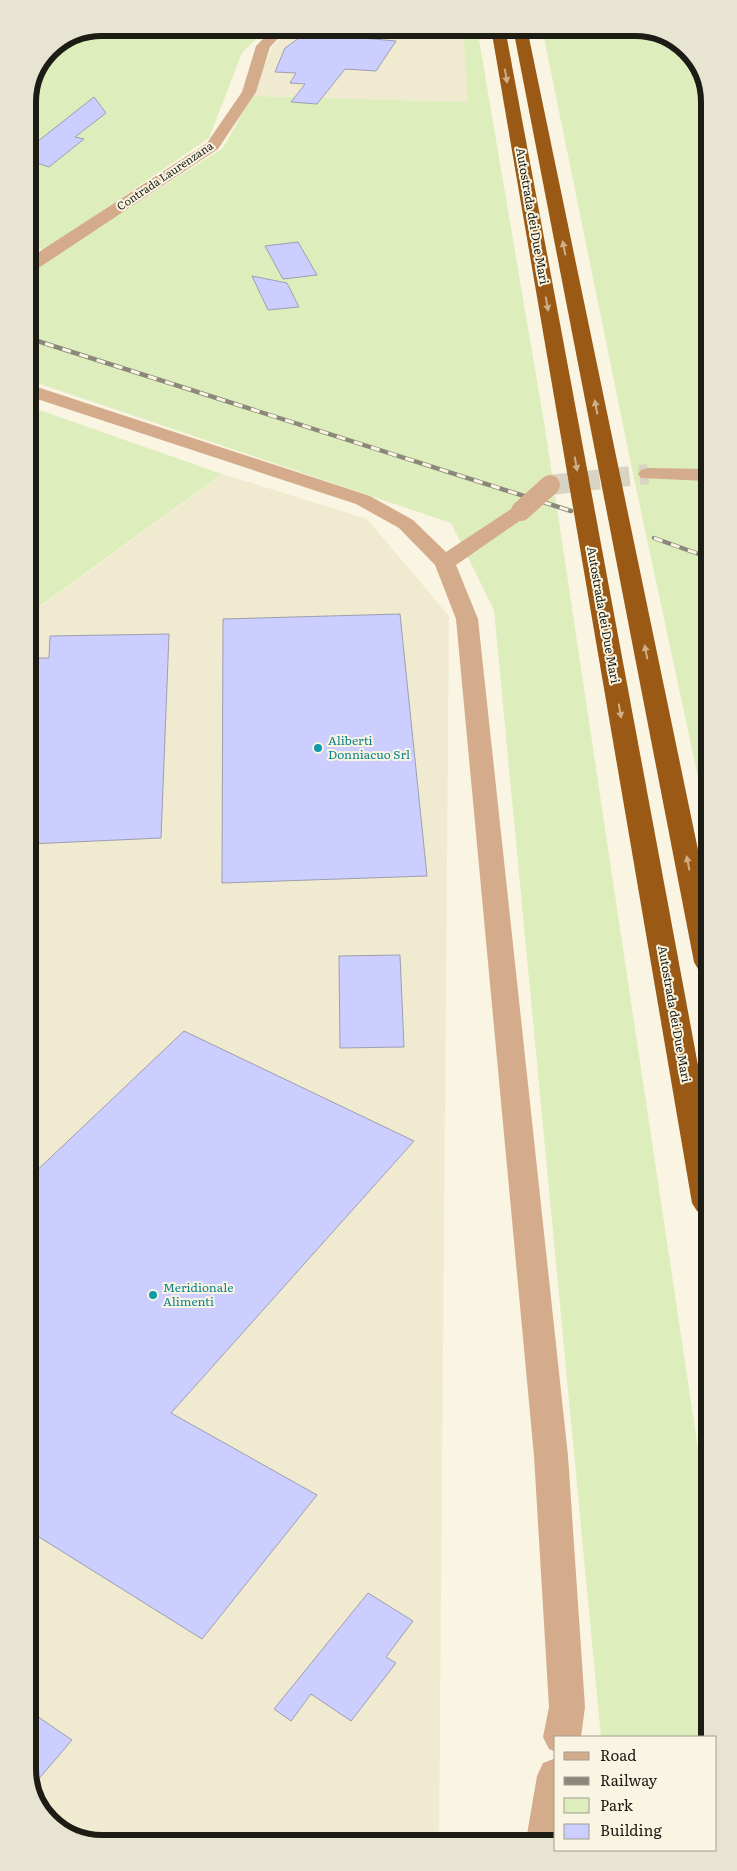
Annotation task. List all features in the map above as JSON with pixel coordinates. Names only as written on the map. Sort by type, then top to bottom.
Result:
[{"type":"highway","name":"Autostrada dei Due Mari","points":[[499,36],[701,1163]]},
{"type":"highway","name":"Autostrada dei Due Mari","points":[[522,36],[701,927]]},
{"type":"street","name":"Contrada Laurenzana","points":[[36,262],[213,146],[249,92],[263,46],[273,36]]},
{"type":"street","points":[[36,393],[363,500],[406,524],[445,563],[467,619],[551,1456],[566,1706],[562,1736]]},
{"type":"street","points":[[648,474],[701,475]]},
{"type":"street","points":[[445,563],[521,511],[550,485]]},
{"type":"street","points":[[546,1835],[554,1788]]},
{"type":"shaded area","points":[[283,36],[464,36],[469,102],[252,96],[273,45]]},
{"type":"shaded area","points":[[223,474],[367,519],[449,616],[439,1835],[98,1835],[77,1830],[62,1821],[47,1805],[40,1790],[36,1768],[36,610]]},
{"type":"green space","points":[[103,36],[259,36],[242,53],[209,138],[45,250],[36,247],[36,98],[43,73],[59,53],[69,45],[81,40]]},
{"type":"green space","points":[[464,36],[478,36],[545,428],[701,1469],[701,1736],[601,1736],[494,610],[451,523],[36,383],[36,270],[62,251],[223,148],[252,96],[468,102]]},
{"type":"green space","points":[[544,36],[639,36],[656,40],[675,50],[690,66],[699,90],[701,103],[701,791],[632,469]]},
{"type":"green space","points":[[36,409],[222,474],[36,609]]},
{"type":"building","points":[[302,36],[340,36],[396,41],[376,71],[345,69],[317,104],[291,102],[305,84],[290,83],[296,73],[275,72],[285,48]]},
{"type":"building","points":[[94,97],[106,113],[75,137],[84,139],[49,167],[36,163],[36,143]]},
{"type":"building","points":[[298,242],[317,275],[283,279],[265,246]]},
{"type":"building","points":[[252,276],[287,283],[299,307],[268,310]]},
{"type":"building","name":"Aliberti Donniacuo Srl","points":[[400,614],[427,876],[222,883],[223,619]]},
{"type":"building","points":[[169,634],[161,838],[36,844],[36,658],[49,658],[50,636]]},
{"type":"building","points":[[400,955],[404,1047],[340,1048],[339,956]]},
{"type":"building","name":"Meridionale Alimenti","points":[[184,1031],[414,1141],[171,1413],[317,1495],[202,1639],[36,1535],[36,1171]]},
{"type":"building","points":[[368,1593],[413,1621],[386,1657],[396,1663],[351,1721],[311,1694],[291,1721],[274,1709]]},
{"type":"building","points":[[36,1715],[72,1740],[38,1780],[36,1768]]},
{"type":"tunnel","points":[[550,485],[648,474]]},
{"type":"railway","points":[[36,341],[571,511]]},
{"type":"railway","points":[[654,538],[701,555]]},
{"type":"place","name":"Aliberti Donniacuo Srl","points":[[318,748]]},
{"type":"place","name":"Meridionale Alimenti","points":[[153,1295]]}]
